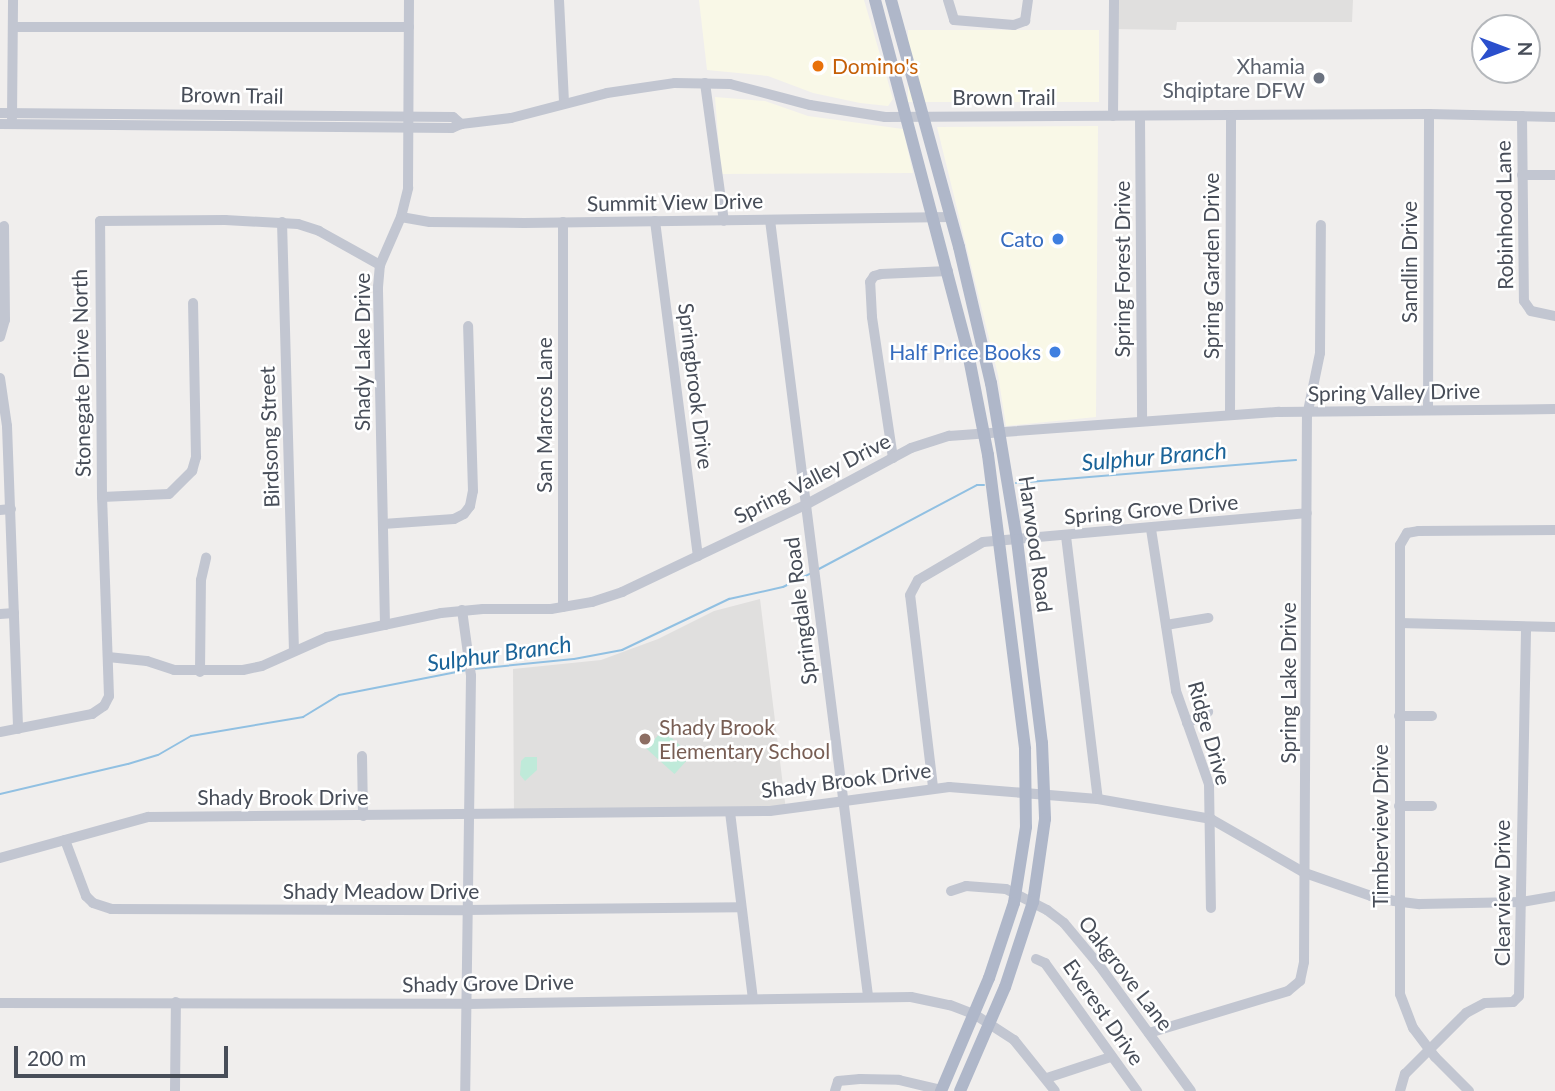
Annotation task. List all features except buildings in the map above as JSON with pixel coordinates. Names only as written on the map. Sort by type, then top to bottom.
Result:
[{"type":"main road","name":"Harwood Road","points":[[875,0],[948,271],[984,433],[1022,713],[1027,792],[1026,827],[1016,894],[1001,946],[941,1090]]},
{"type":"main road","name":"Harwood Road","points":[[891,0],[951,217],[989,370],[1017,540],[1042,743],[1045,793],[1043,847],[1033,902],[1018,951],[960,1091]]},
{"type":"street","points":[[12,124],[13,0]]},
{"type":"street","name":"Shady Lake Drive","points":[[385,625],[378,288],[380,265],[401,217],[408,188],[409,0]]},
{"type":"street","points":[[559,0],[564,103]]},
{"type":"street","points":[[948,0],[954,20],[1014,25],[1025,20],[1028,0]]},
{"type":"street","points":[[1114,0],[1114,116]]},
{"type":"street","points":[[13,27],[409,27]]},
{"type":"street","points":[[705,83],[724,221]]},
{"type":"street","name":"Brown Trail","points":[[0,124],[452,128],[461,124],[511,118],[564,103],[640,87],[705,83],[748,87],[854,114],[908,117],[1429,114],[1555,117]]},
{"type":"street","name":"Brown Trail","points":[[0,113],[453,117],[461,124]]},
{"type":"street","points":[[210,113],[210,126]]},
{"type":"street","name":"Sandlin Drive","points":[[1428,410],[1429,114]]},
{"type":"street","name":"Robinhood Lane","points":[[1522,116],[1523,292],[1526,306],[1531,311],[1555,316]]},
{"type":"street","name":"Spring Forest Drive","points":[[1140,117],[1142,421]]},
{"type":"street","name":"Spring Garden Drive","points":[[1230,415],[1231,117]]},
{"type":"street","points":[[1522,175],[1555,175]]},
{"type":"street","name":"Summit View Drive","points":[[401,217],[430,222],[563,222],[951,217]]},
{"type":"street","name":"Springdale Road","points":[[771,220],[868,996]]},
{"type":"street","name":"Stonegate Drive North","points":[[0,732],[99,711],[108,696],[102,497],[100,221],[282,222],[319,231],[380,265]]},
{"type":"street","name":"Springbrook Drive","points":[[655,221],[698,556]]},
{"type":"street","name":"Birdsong Street","points":[[282,222],[294,651]]},
{"type":"street","name":"San Marcos Lane","points":[[563,222],[563,607]]},
{"type":"street","name":"Spring Lake Drive","points":[[1149,1033],[1276,996],[1300,981],[1304,962],[1308,412],[1320,353],[1321,225]]},
{"type":"street","points":[[0,337],[5,320],[5,226]]},
{"type":"street","points":[[893,458],[874,330],[870,282],[874,276],[881,274],[948,271]]},
{"type":"street","points":[[102,497],[169,494],[192,471],[196,457],[193,303]]},
{"type":"street","points":[[383,524],[454,519],[464,514],[470,506],[473,491],[468,326]]},
{"type":"street","points":[[0,379],[6,407],[5,510],[14,613],[18,729]]},
{"type":"street","name":"Spring Valley Drive","points":[[108,657],[148,661],[174,670],[200,672],[262,666],[327,637],[385,625],[462,610],[563,607],[607,598],[807,504],[893,458],[935,440],[984,433],[1230,415],[1555,410]]},
{"type":"street","name":"Spring Grove Drive","points":[[933,787],[911,589],[918,580],[975,545],[1307,513]]},
{"type":"street","name":"Ridge Drive","points":[[1151,529],[1176,691],[1209,784],[1211,908]]},
{"type":"street","name":"Timberview Drive","points":[[1469,1091],[1428,1049],[1408,1020],[1400,994],[1400,545],[1403,537],[1418,531],[1555,530]]},
{"type":"street","points":[[1066,536],[1098,799]]},
{"type":"street","points":[[200,672],[201,580],[206,558]]},
{"type":"street","points":[[462,610],[471,676],[466,1091]]},
{"type":"street","points":[[0,614],[14,613]]},
{"type":"street","points":[[1166,625],[1209,618]]},
{"type":"street","points":[[1400,623],[1555,627]]},
{"type":"street","name":"Clearview Drive","points":[[1400,1091],[1405,1074],[1428,1049],[1476,1006],[1513,1002],[1519,996],[1522,722],[1526,627]]},
{"type":"street","points":[[1187,723],[1208,712]]},
{"type":"street","points":[[1399,716],[1432,716]]},
{"type":"street","points":[[362,756],[363,816]]},
{"type":"street","name":"Shady Brook Drive","points":[[0,858],[148,817],[470,816],[786,810],[933,787],[1045,793],[1098,799],[1211,819],[1305,873],[1371,896],[1399,901],[1420,904],[1522,902],[1555,896]]},
{"type":"street","points":[[1399,806],[1432,806]]},
{"type":"street","points":[[730,811],[753,998]]},
{"type":"street","name":"Shady Meadow Drive","points":[[65,840],[86,896],[93,903],[111,909],[467,910],[741,906]]},
{"type":"street","name":"Oakgrove Lane","points":[[951,891],[966,886],[1006,889],[1047,909],[1073,932],[1191,1091]]},
{"type":"street","name":"Everest Drive","points":[[1036,958],[1045,963],[1137,1091]]},
{"type":"street","name":"Shady Grove Drive","points":[[0,1003],[467,1004],[911,996],[974,1014],[1014,1040],[1055,1091]]},
{"type":"street","points":[[175,1091],[176,1002]]},
{"type":"street","points":[[1046,1078],[1111,1057]]},
{"type":"street","points":[[835,1091],[838,1081],[860,1079],[899,1080],[941,1090]]},
{"type":"shaded area","points":[[699,0],[864,0],[893,99],[888,106],[860,103],[813,93],[768,76],[707,70]]},
{"type":"shaded area","points":[[1114,0],[1353,0],[1352,22],[1177,22],[1176,30],[1113,29]]},
{"type":"shaded area","points":[[908,30],[1099,30],[1099,102],[908,102]]},
{"type":"shaded area","points":[[715,97],[765,101],[808,116],[903,129],[913,173],[721,174]]},
{"type":"shaded area","points":[[1098,126],[1096,417],[1006,426],[998,375],[937,127]]},
{"type":"shaded area","name":"Shady Brook Elementary School","points":[[760,599],[786,810],[514,815],[513,669],[601,660],[658,639],[714,611]]},
{"type":"green space","points":[[663,730],[691,755],[675,774],[646,749]]},
{"type":"green space","points":[[525,757],[537,757],[537,770],[525,781],[520,775],[521,761]]},
{"type":"waterway","name":"Sulphur Branch","points":[[1016,483],[1296,460]]},
{"type":"waterway","name":"Sulphur Branch","points":[[817,570],[977,485],[984,485]]},
{"type":"waterway","name":"Sulphur Branch","points":[[474,669],[574,659],[622,650],[729,599],[783,587],[812,573]]},
{"type":"waterway","name":"Sulphur Branch","points":[[0,794],[158,755],[191,736],[303,717],[339,695],[466,670]]},
{"type":"place","name":"Domino's","points":[[818,66]]},
{"type":"place","name":"Xhamia Shqiptare DFW","points":[[1319,78]]},
{"type":"place","name":"Cato","points":[[1058,239]]},
{"type":"place","name":"Half Price Books","points":[[1055,352]]},
{"type":"place","name":"Shady Brook Elementary School","points":[[645,739]]}]
